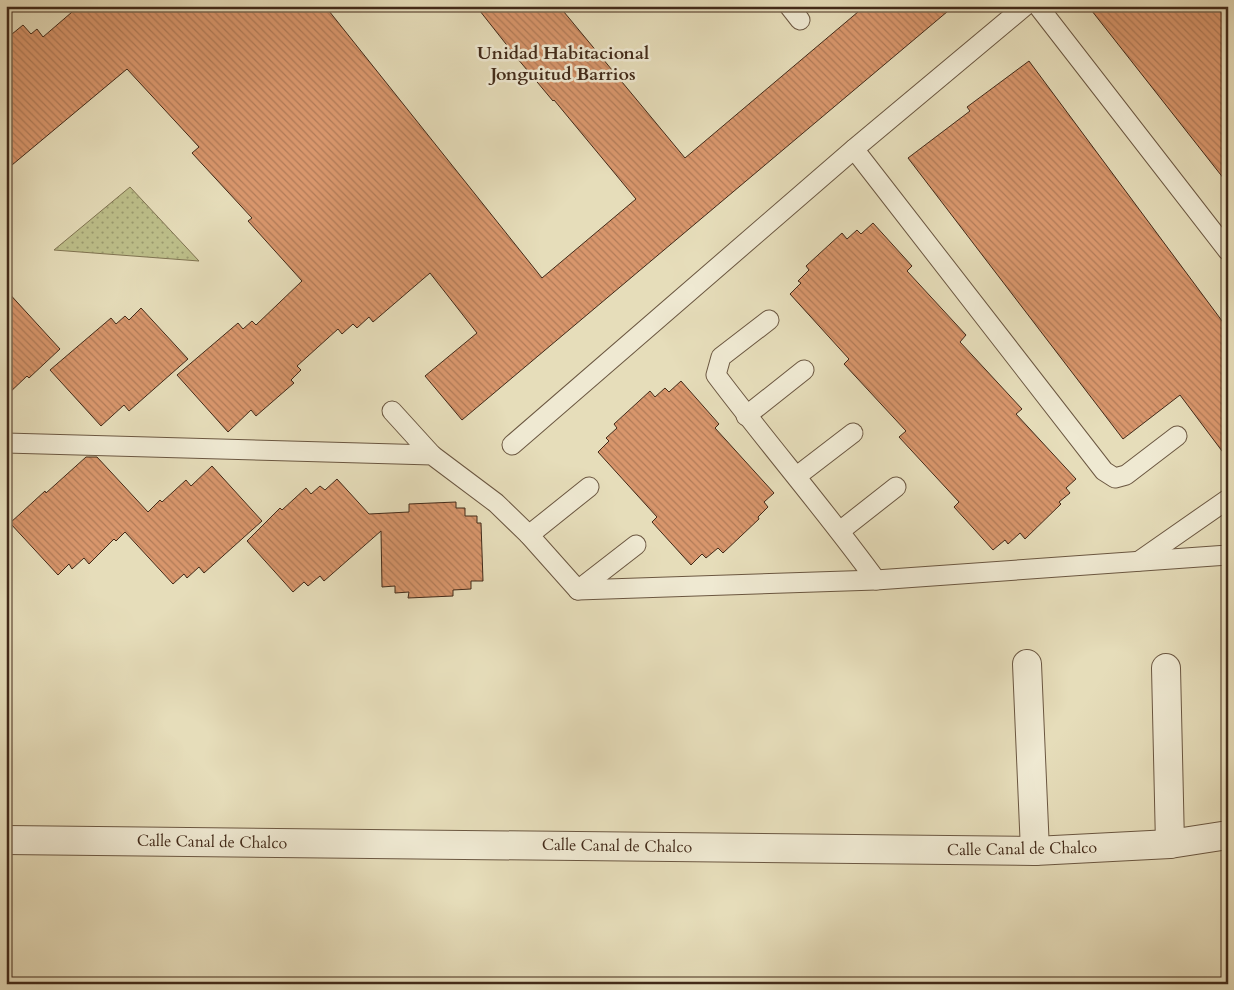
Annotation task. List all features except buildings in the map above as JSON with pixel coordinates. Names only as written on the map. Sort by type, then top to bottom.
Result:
[{"type":"street","points":[[1026,664],[1035,851]]},
{"type":"street","points":[[1166,668],[1170,844]]},
{"type":"street","name":"Calle Canal de Chalco","points":[[6,840],[1035,851],[1170,844],[1228,835]]},
{"type":"lane","points":[[512,445],[854,149],[1025,6]]},
{"type":"lane","points":[[1038,6],[1228,251]]},
{"type":"lane","points":[[854,149],[1104,471],[1115,478],[1126,475],[1177,436]]},
{"type":"lane","points":[[769,320],[721,357],[716,375],[746,416],[797,476],[876,580]]},
{"type":"lane","points":[[746,416],[804,370]]},
{"type":"lane","points":[[392,411],[432,455],[496,503],[578,590],[876,580],[1228,555]]},
{"type":"lane","points":[[797,476],[853,433]]},
{"type":"lane","points":[[6,443],[432,455]]},
{"type":"lane","points":[[529,536],[589,487]]},
{"type":"lane","points":[[840,532],[896,487]]},
{"type":"lane","points":[[1138,562],[1228,499]]},
{"type":"lane","points":[[578,590],[636,546]]},
{"type":"green space","points":[[130,187],[199,261],[54,250]]},
{"type":"district","name":"Unidad Habitacional Jonguitud Barrios","points":[[563,63]]}]
